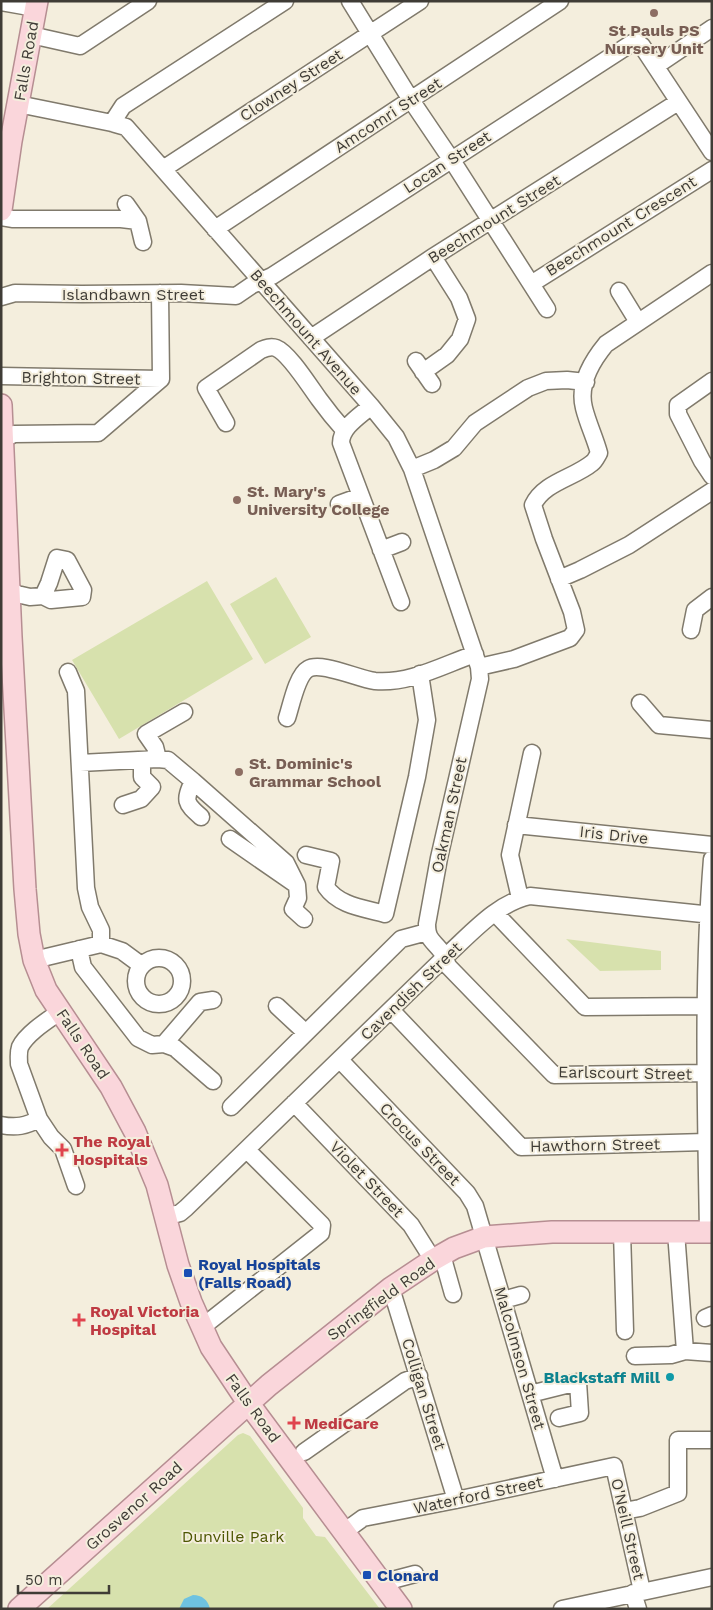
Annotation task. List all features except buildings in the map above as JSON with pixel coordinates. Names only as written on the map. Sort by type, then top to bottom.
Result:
[{"type":"main road","name":"Falls Road","points":[[1,210],[5,157],[18,104],[36,5]]},
{"type":"main road","name":"Falls Road","points":[[1,405],[6,636],[25,889],[29,934],[34,960],[46,990],[107,1080],[125,1111],[157,1185],[164,1218],[178,1264],[201,1328],[211,1347],[249,1404],[402,1609]]},
{"type":"main road","name":"Springfield Road","points":[[249,1404],[274,1381],[391,1288],[454,1248],[484,1237],[552,1232],[710,1232]]},
{"type":"main road","name":"Grosvenor Road","points":[[19,1609],[122,1515],[249,1404]]},
{"type":"street","points":[[31,35],[80,46],[148,1]]},
{"type":"street","points":[[112,123],[123,106],[285,1]]},
{"type":"street","points":[[350,1],[411,100],[547,309]]},
{"type":"street","name":"Clowney Street","points":[[163,169],[420,1]]},
{"type":"street","name":"Amcomri Street","points":[[215,229],[560,1]]},
{"type":"street","points":[[1,2],[36,5]]},
{"type":"street","points":[[712,28],[656,66],[712,152]]},
{"type":"street","name":"Locan Street","points":[[262,281],[632,43],[637,42],[642,46],[656,66]]},
{"type":"street","name":"Beechmount Street","points":[[311,338],[434,257],[678,102]]},
{"type":"street","name":"Beechmount Avenue","points":[[18,104],[126,127],[372,406],[396,437],[412,469],[477,660]]},
{"type":"street","name":"Beechmount Crescent","points":[[531,284],[705,172],[712,170]]},
{"type":"street","points":[[1,217],[12,219],[123,212],[138,221],[143,242]]},
{"type":"street","points":[[424,372],[447,355],[460,339],[467,319],[460,298],[434,257]]},
{"type":"street","points":[[287,718],[298,684],[304,671],[309,668],[320,666],[374,681],[395,681],[477,660],[514,659],[570,638],[576,630],[572,612],[533,505],[537,496],[594,462],[599,453],[584,407],[587,372],[606,344],[710,277]]},
{"type":"street","name":"Islandbawn Street","points":[[1,297],[15,293],[160,293],[236,296],[252,285],[262,281]]},
{"type":"street","points":[[619,291],[638,322]]},
{"type":"street","points":[[2,439],[14,434],[98,434],[161,379],[160,293]]},
{"type":"street","points":[[226,423],[206,388],[261,350],[271,347],[282,352],[291,361],[332,418],[344,430]]},
{"type":"street","name":"Brighton Street","points":[[1,376],[161,379]]},
{"type":"street","points":[[412,469],[434,460],[454,448],[475,424],[528,388],[546,381],[567,380],[586,382]]},
{"type":"street","points":[[712,381],[678,405],[678,414],[702,461],[712,476]]},
{"type":"street","points":[[372,406],[344,430],[341,442],[401,602]]},
{"type":"street","points":[[559,579],[629,545],[712,492]]},
{"type":"street","points":[[339,504],[361,496]]},
{"type":"street","points":[[381,550],[402,542]]},
{"type":"street","points":[[6,588],[17,594],[30,597],[43,596],[51,600],[82,598],[82,590],[62,559],[43,596]]},
{"type":"street","points":[[691,630],[694,610],[712,597]]},
{"type":"street","name":"Oakman Street","points":[[427,932],[426,924],[439,858],[480,679],[477,660]]},
{"type":"street","points":[[68,672],[76,691],[86,888],[90,907],[101,930],[101,944]]},
{"type":"street","points":[[306,855],[331,861],[326,887],[332,896],[340,901],[385,914],[417,778],[427,720],[420,674]]},
{"type":"street","points":[[640,703],[659,724],[712,730]]},
{"type":"street","points":[[123,805],[141,799],[152,787],[142,776],[155,747],[146,734],[184,712]]},
{"type":"street","points":[[520,898],[510,855],[532,753]]},
{"type":"street","points":[[80,763],[150,759],[168,760],[286,863],[297,885],[298,898],[293,909],[304,919]]},
{"type":"street","points":[[193,781],[187,801],[189,807],[201,817]]},
{"type":"street","name":"Iris Drive","points":[[516,825],[712,845]]},
{"type":"street","points":[[230,839],[297,885]]},
{"type":"street","points":[[710,1232],[706,1142],[705,1006],[712,859]]},
{"type":"street","name":"Cavendish Street","points":[[164,1218],[180,1213],[186,1208],[444,958],[495,913],[520,898],[530,896],[710,914]]},
{"type":"street","points":[[495,913],[585,1007],[705,1006]]},
{"type":"street","points":[[231,1107],[401,939],[427,932],[431,942],[441,951],[444,958]]},
{"type":"street","points":[[34,960],[101,944],[122,950],[141,965]]},
{"type":"street","points":[[79,949],[83,967],[138,1038],[152,1045],[164,1044],[175,1048],[213,1081]]},
{"type":"street","name":"Earlscourt Street","points":[[444,958],[448,966],[554,1075],[705,1073]]},
{"type":"street","points":[[164,1044],[200,1002],[213,1000]]},
{"type":"street","points":[[277,1006],[306,1033]]},
{"type":"street","name":"Hawthorn Street","points":[[391,1010],[521,1147],[706,1142]]},
{"type":"street","points":[[60,1011],[26,1040],[18,1054],[19,1064],[39,1119],[51,1137],[63,1149],[76,1186]]},
{"type":"street","name":"Crocus Street","points":[[340,1060],[467,1193],[476,1206],[484,1237]]},
{"type":"street","name":"Violet Street","points":[[294,1103],[411,1225],[437,1258],[452,1294]]},
{"type":"street","points":[[1,1125],[21,1126],[39,1119]]},
{"type":"street","points":[[201,1328],[320,1232],[322,1225],[247,1150]]},
{"type":"street","points":[[622,1232],[625,1331]]},
{"type":"street","points":[[676,1232],[684,1351]]},
{"type":"street","name":"Malcolmson Street","points":[[484,1237],[554,1478]]},
{"type":"street","name":"Colligan Street","points":[[391,1288],[456,1500]]},
{"type":"street","points":[[503,1300],[522,1295]]},
{"type":"street","points":[[635,1356],[672,1355],[684,1351],[712,1354]]},
{"type":"street","points":[[304,1452],[405,1381],[419,1376]]},
{"type":"street","points":[[530,1394],[578,1382],[580,1412],[559,1418]]},
{"type":"street","points":[[624,1511],[640,1508],[678,1493],[678,1440],[712,1440]]},
{"type":"street","name":"Waterford Street","points":[[345,1531],[363,1518],[614,1466]]},
{"type":"street","name":"O'Neill Street","points":[[614,1466],[624,1511],[638,1598]]},
{"type":"street","points":[[385,1586],[396,1579],[415,1574]]},
{"type":"street","points":[[562,1609],[638,1598],[712,1577]]},
{"type":"green space","points":[[276,577],[311,637],[265,664],[230,604]]},
{"type":"green space","points":[[207,581],[253,659],[119,739],[72,660]]},
{"type":"green space","points":[[566,939],[661,951],[661,970],[600,971]]},
{"type":"green space","name":"Dunville Park","points":[[243,1433],[250,1436],[303,1508],[303,1518],[316,1536],[325,1537],[380,1609],[47,1609],[238,1435]]},
{"type":"water","points":[[193,1595],[204,1599],[210,1609],[179,1609],[184,1599]]},
{"type":"place","name":"St Pauls PS Nursery Unit","points":[[654,13]]},
{"type":"place","name":"St. Mary's University College","points":[[237,500]]},
{"type":"place","name":"St. Dominic's Grammar School","points":[[239,772]]},
{"type":"place","name":"The Royal Hospitals","points":[[62,1150]]},
{"type":"place","name":"Royal Hospitals (Falls Road)","points":[[188,1273]]},
{"type":"place","name":"Royal Victoria Hospital","points":[[79,1320]]},
{"type":"place","name":"Blackstaff Mill","points":[[670,1377]]},
{"type":"place","name":"MediCare","points":[[294,1423]]},
{"type":"place","name":"Clonard","points":[[367,1575]]}]
